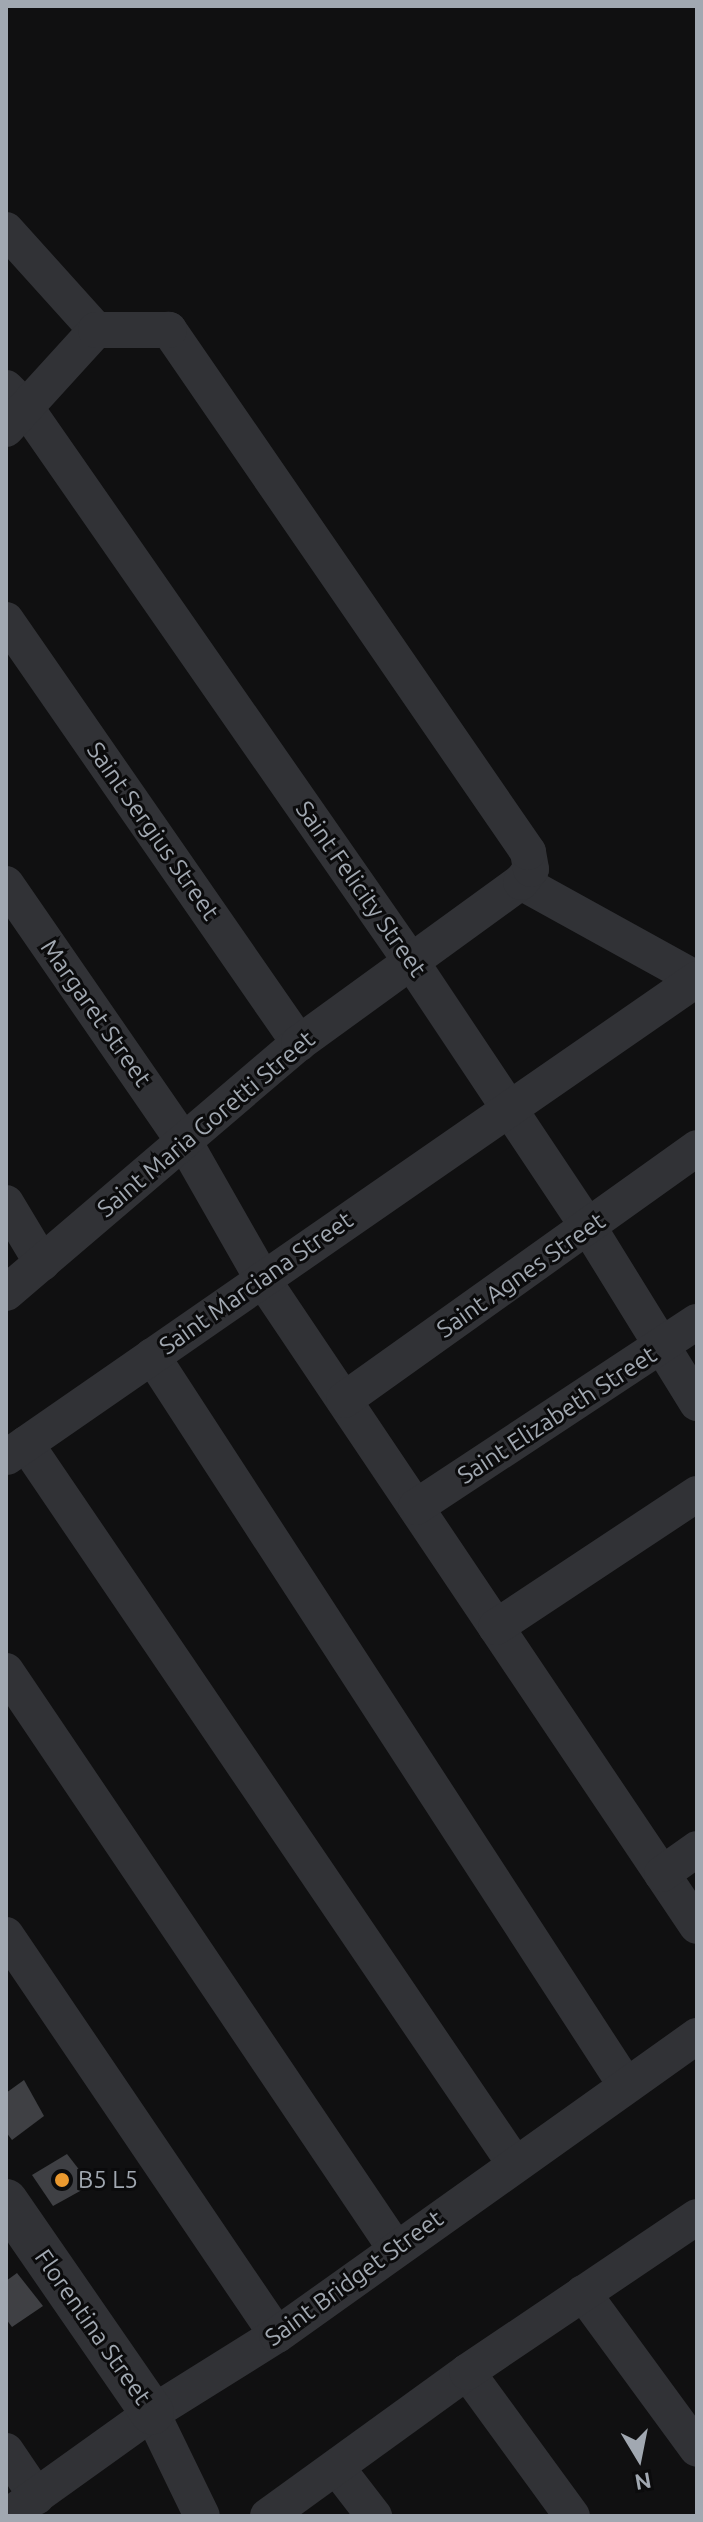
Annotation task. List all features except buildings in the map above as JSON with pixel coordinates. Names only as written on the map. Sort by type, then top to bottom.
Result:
[{"type":"street","points":[[6,230],[96,330]]},
{"type":"street","points":[[13,408],[96,330],[169,330],[528,852],[531,869],[521,882],[697,979]]},
{"type":"street","name":"Saint Felicity Street","points":[[13,408],[412,963],[589,1228],[697,1403]]},
{"type":"street","name":"Saint Sergius Street","points":[[6,620],[299,1043]]},
{"type":"street","name":"Saint Maria Goretti Street","points":[[6,1293],[299,1043],[521,882]]},
{"type":"street","name":"Margaret Street","points":[[6,884],[185,1143],[263,1280],[697,1926]]},
{"type":"street","name":"Saint Marciana Street","points":[[16,1451],[506,1108],[697,979]]},
{"type":"street","name":"Saint Agnes Street","points":[[344,1400],[697,1148]]},
{"type":"street","points":[[6,1203],[42,1263]]},
{"type":"street","name":"Saint Elizabeth Street","points":[[416,1507],[697,1322]]},
{"type":"street","points":[[152,1356],[625,2084]]},
{"type":"street","points":[[16,1451],[514,2163]]},
{"type":"street","points":[[496,1627],[697,1494]]},
{"type":"street","points":[[6,1671],[395,2248]]},
{"type":"street","points":[[662,1874],[697,1849]]},
{"type":"street","points":[[6,1935],[277,2335]]},
{"type":"street","name":"Saint Bridget Street","points":[[22,2506],[152,2413],[277,2335],[514,2163],[697,2036]]},
{"type":"street","name":"Florentina Street","points":[[6,2201],[152,2413]]},
{"type":"street","points":[[268,2516],[467,2372],[697,2217]]},
{"type":"street","points":[[583,2293],[697,2449]]},
{"type":"street","points":[[467,2372],[572,2516]]},
{"type":"street","points":[[152,2413],[202,2516]]},
{"type":"street","points":[[6,2451],[22,2506]]},
{"type":"street","points":[[337,2468],[374,2516]]},
{"type":"place","name":"B5 L5","points":[[62,2180]]}]
